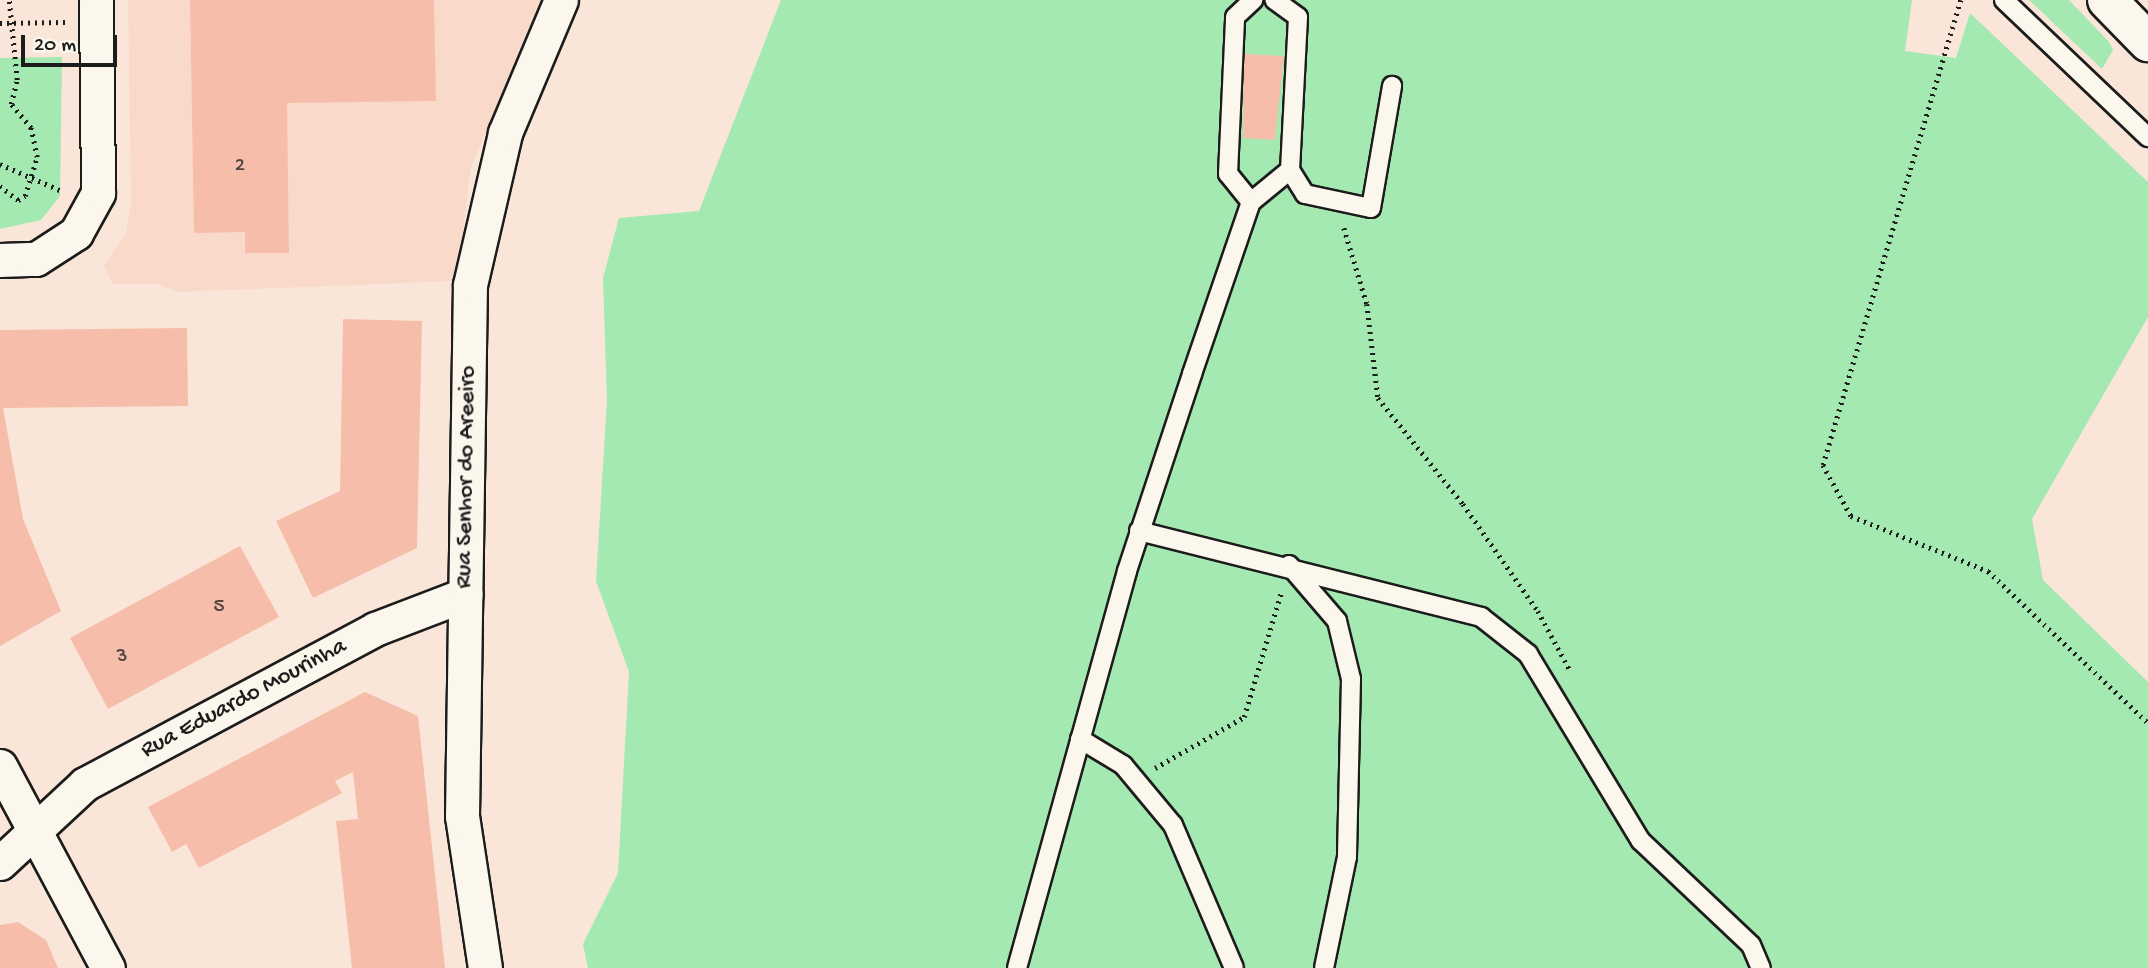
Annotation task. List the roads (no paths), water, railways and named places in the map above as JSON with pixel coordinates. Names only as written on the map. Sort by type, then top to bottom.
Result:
[{"type":"main road","points":[[2107,0],[2148,42]]},
{"type":"street","points":[[0,260],[36,259],[76,233],[98,193],[96,0]]},
{"type":"street","name":"Rua Senhor do Areeiro","points":[[485,968],[462,816],[470,285],[505,134],[561,0]]},
{"type":"street","name":"Rua Eduardo Mourinha","points":[[0,863],[40,831],[85,784],[375,629],[466,594]]},
{"type":"street","points":[[0,766],[40,831],[107,968]]},
{"type":"lane","points":[[1251,202],[1228,174],[1235,17],[1253,0]]},
{"type":"lane","points":[[1275,0],[1298,17],[1290,170],[1305,194],[1371,208],[1392,86]]},
{"type":"lane","points":[[2004,0],[2148,137]]},
{"type":"lane","points":[[1017,968],[1139,531],[1251,202],[1290,170]]},
{"type":"lane","points":[[1139,531],[1289,565],[1481,617],[1528,654],[1642,841],[1751,945],[1761,968]]},
{"type":"lane","points":[[1289,565],[1337,621],[1351,679],[1347,857],[1324,968]]},
{"type":"lane","points":[[1080,739],[1134,778],[1173,825],[1234,968]]}]
